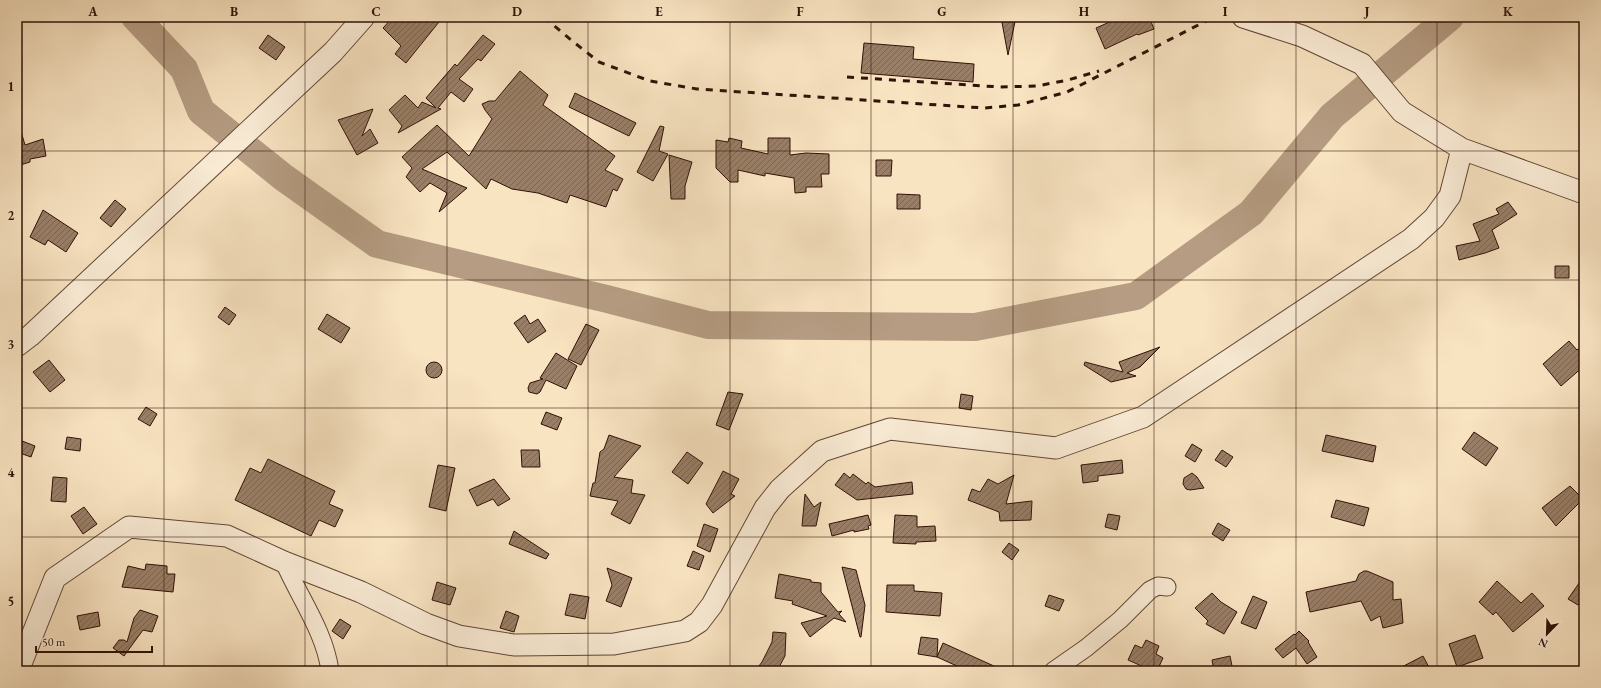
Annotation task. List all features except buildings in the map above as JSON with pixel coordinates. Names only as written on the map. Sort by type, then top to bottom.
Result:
[{"type":"street","points":[[17,346],[30,336],[333,52],[364,17]]},
{"type":"street","points":[[1242,17],[1302,36],[1362,64],[1402,112],[1462,148],[1584,193]]},
{"type":"street","points":[[18,671],[55,578],[129,527],[227,536],[284,562],[361,592],[426,624],[459,636],[514,645],[614,644],[685,631],[699,622],[712,605],[765,508],[780,489],[822,452],[890,430],[1056,448],[1143,417],[1411,239],[1434,218],[1450,196],[1462,148]]},
{"type":"street","points":[[284,562],[312,618],[324,647],[330,671]]},
{"type":"street","points":[[1054,671],[1086,648],[1120,620],[1150,590],[1158,586],[1167,586]]},
{"type":"waterway","points":[[135,17],[184,69],[201,111],[283,177],[377,244],[607,299],[708,325],[975,327],[1136,296],[1251,213],[1332,116],[1450,17]]},
{"type":"railway","points":[[544,17],[599,62],[650,81],[697,89],[984,108],[1018,105],[1067,92],[1214,17]]},
{"type":"railway","points":[[847,77],[1000,87],[1037,86],[1068,80],[1099,71]]}]
